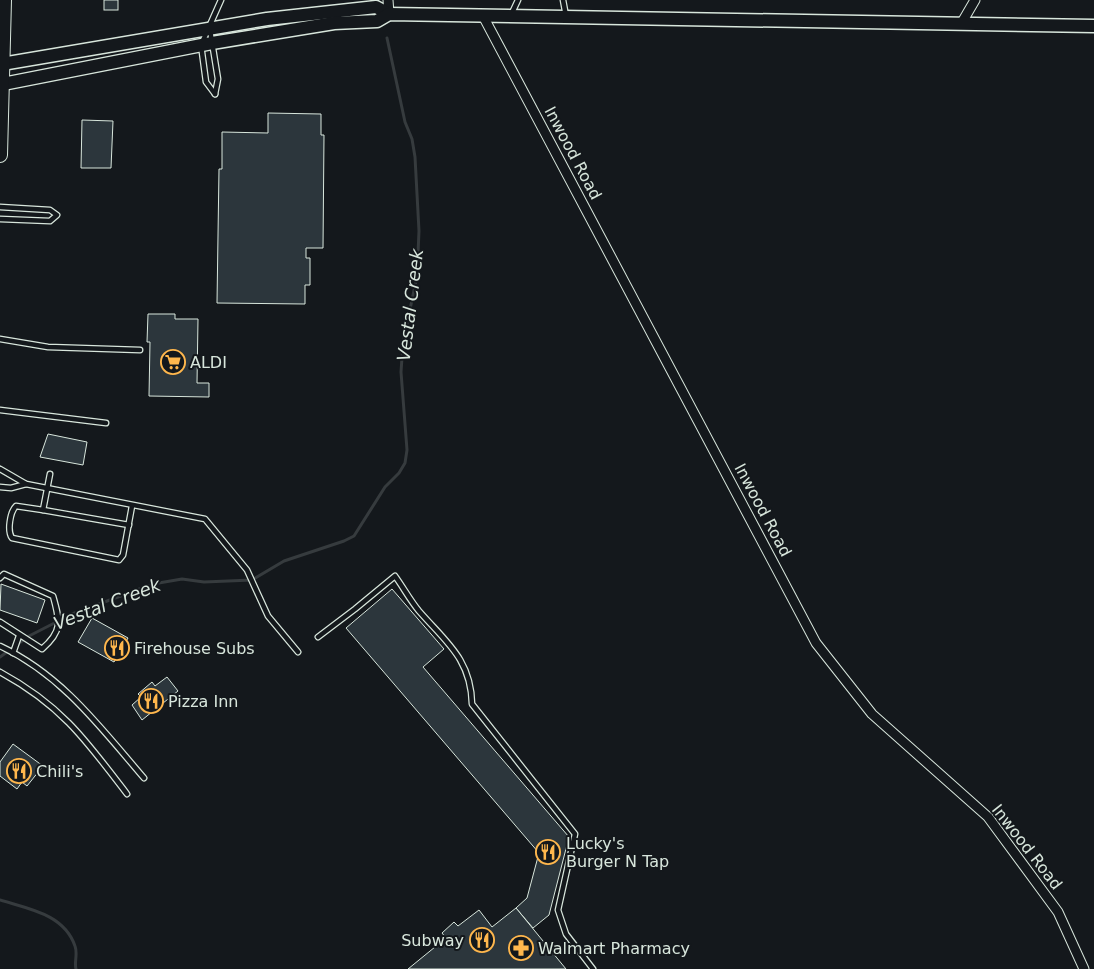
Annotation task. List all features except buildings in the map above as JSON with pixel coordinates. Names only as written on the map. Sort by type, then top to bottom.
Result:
[{"type":"main road","points":[[0,155],[4,0]]},
{"type":"main road","points":[[1,64],[267,19],[376,7],[389,14],[1094,26]]},
{"type":"main road","points":[[1,85],[207,44],[334,23],[377,21],[389,14]]},
{"type":"street","points":[[388,0],[389,14]]},
{"type":"street","points":[[961,24],[975,0]]},
{"type":"street","name":"Inwood Road","points":[[483,16],[816,642],[872,714],[988,817],[1058,912],[1084,969]]},
{"type":"lane","points":[[210,28],[207,44],[218,79],[215,94],[206,82],[207,44],[210,28],[221,0]]},
{"type":"lane","points":[[511,16],[518,0]]},
{"type":"lane","points":[[563,0],[566,17]]},
{"type":"lane","points":[[0,207],[50,210],[57,215],[50,221],[0,220]]},
{"type":"lane","points":[[0,339],[56,347],[140,350]]},
{"type":"lane","points":[[0,410],[106,423]]},
{"type":"lane","points":[[0,469],[26,484],[132,506],[205,518],[247,570],[268,616],[298,652]]},
{"type":"lane","points":[[43,510],[50,474]]},
{"type":"lane","points":[[0,487],[11,488],[26,484]]},
{"type":"lane","points":[[129,525],[43,510],[14,508],[10,536],[16,540],[119,560],[123,555],[129,525],[132,506]]},
{"type":"lane","points":[[0,578],[4,574],[53,596],[59,624],[55,638],[42,649],[19,636],[0,622]]},
{"type":"lane","points":[[318,636],[395,576],[417,609],[455,651],[472,684],[472,704],[575,834],[558,910],[566,934],[593,969]]},
{"type":"lane","points":[[13,653],[19,636]]},
{"type":"lane","points":[[0,646],[25,658],[76,699],[144,778]]},
{"type":"lane","points":[[0,672],[44,698],[65,717],[83,736],[127,794]]},
{"type":"waterway","name":"Vestal Creek","points":[[0,657],[29,636],[72,614],[153,584],[182,579],[204,582],[252,580],[284,561],[344,541],[354,536],[385,487],[399,473],[405,463],[407,450],[401,372],[403,343],[417,276],[419,231],[415,157],[412,139],[405,122],[387,38]]},
{"type":"waterway","name":"Vestal Creek","points":[[0,900],[44,914],[63,927],[70,935],[75,946],[76,969]]},
{"type":"place","name":"ALDI","points":[[173,362]]},
{"type":"place","name":"Firehouse Subs","points":[[117,648]]},
{"type":"place","name":"Pizza Inn","points":[[151,701]]},
{"type":"place","name":"Chili's","points":[[19,771]]},
{"type":"place","name":"Lucky's Burger N Tap","points":[[548,852]]},
{"type":"place","name":"Subway","points":[[482,940]]},
{"type":"place","name":"Walmart Pharmacy","points":[[521,948]]}]
